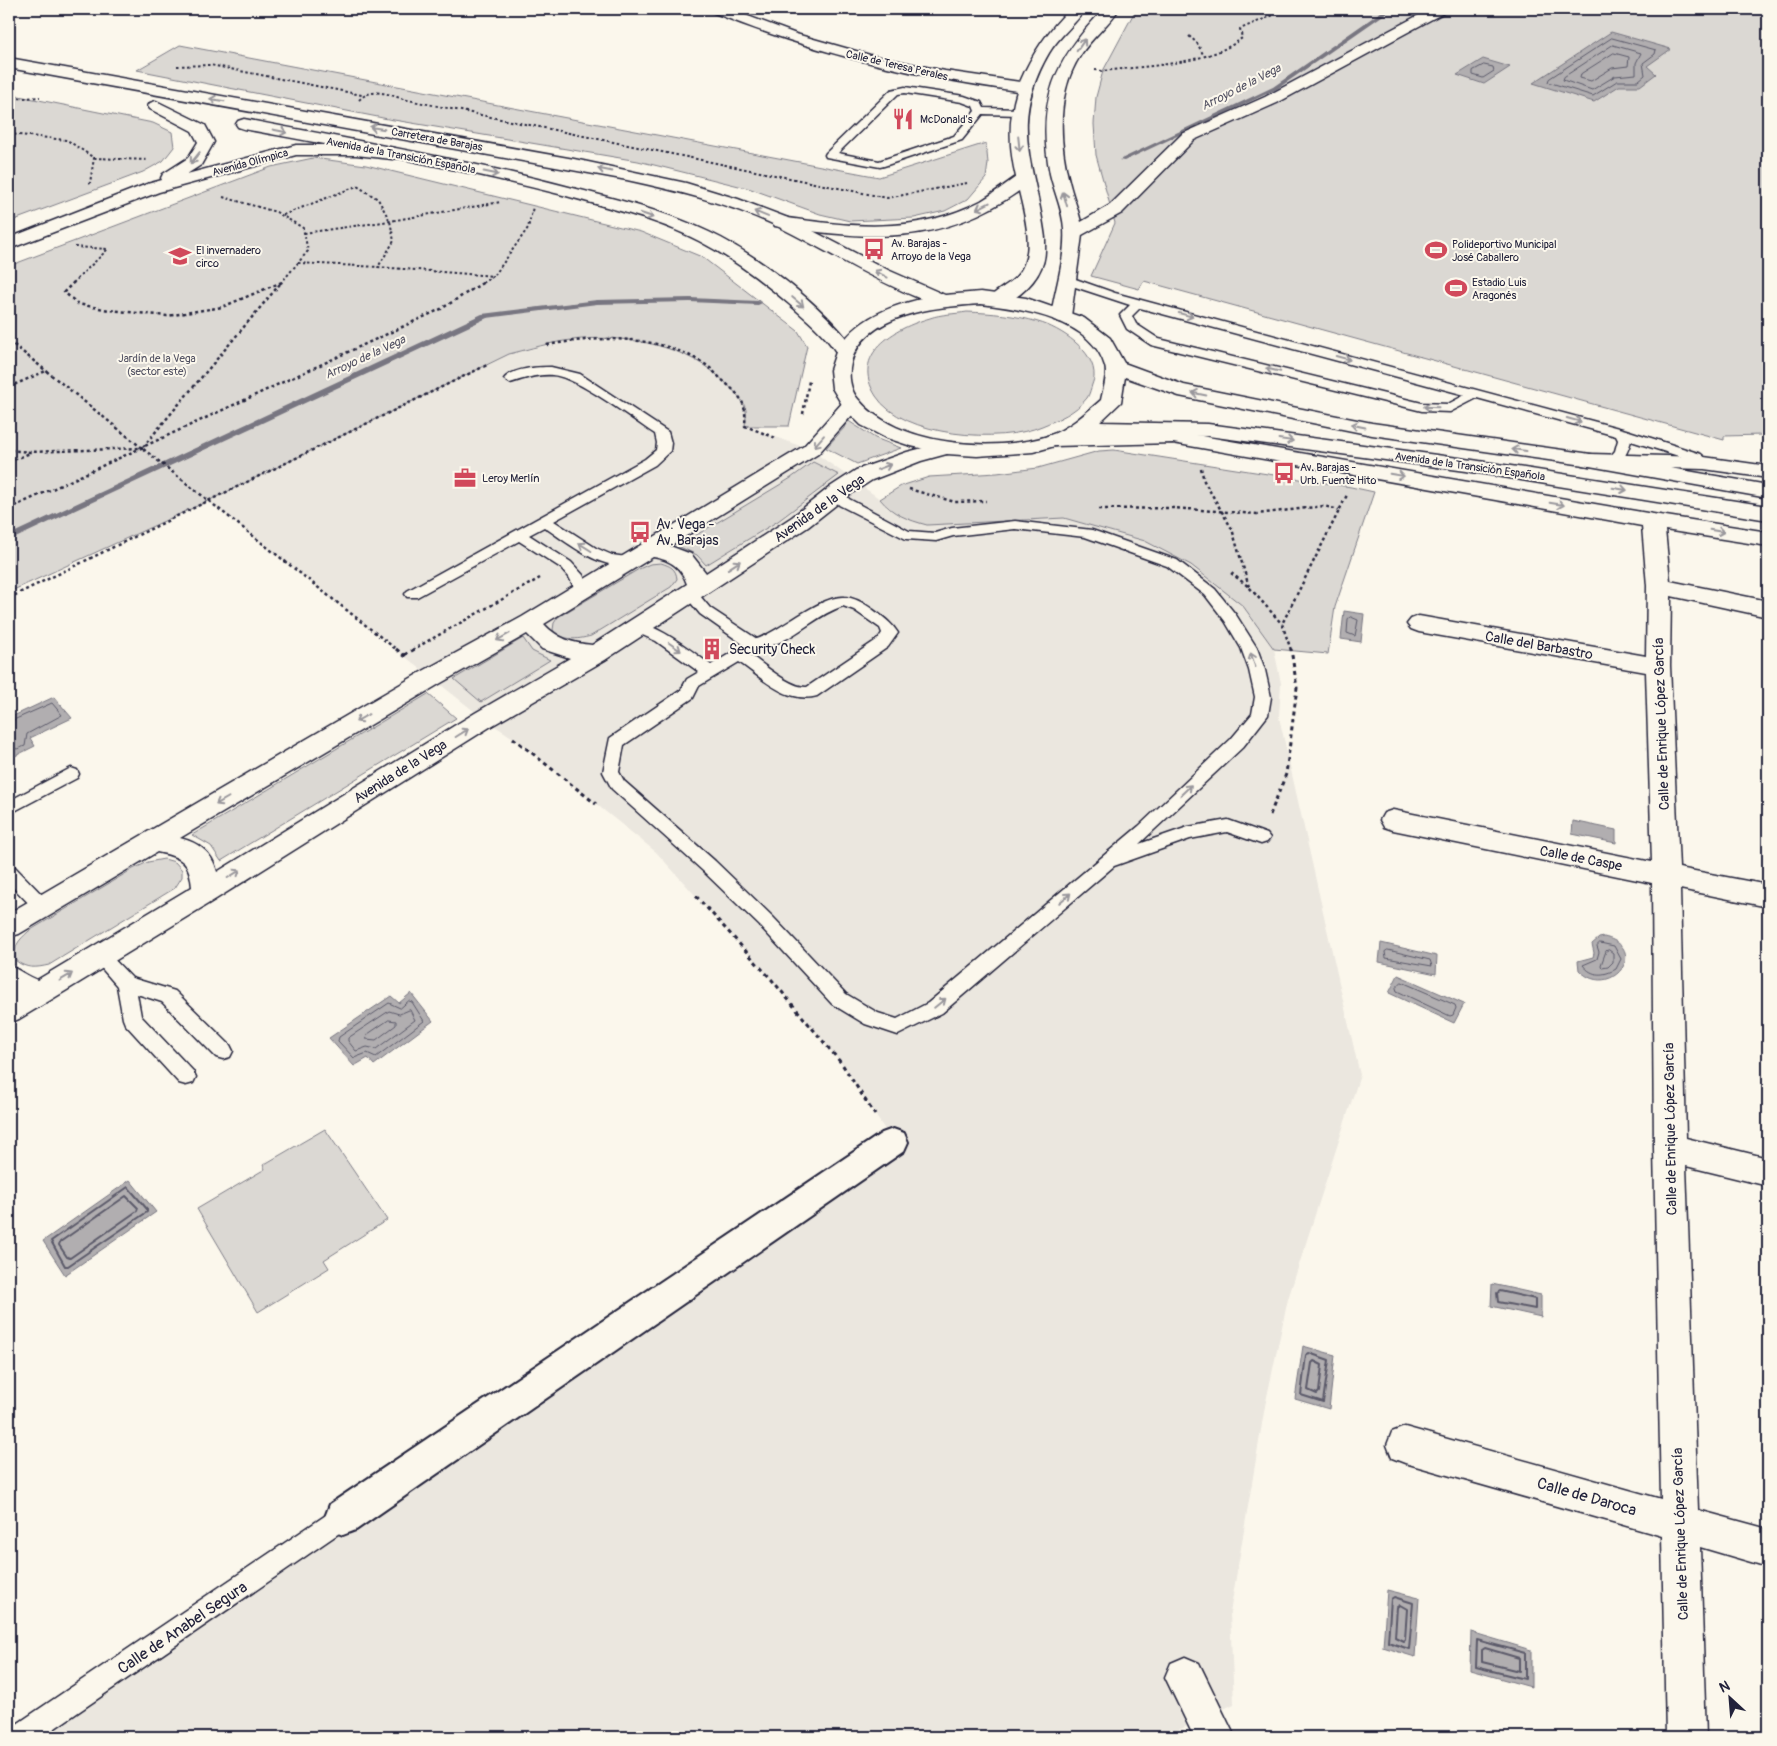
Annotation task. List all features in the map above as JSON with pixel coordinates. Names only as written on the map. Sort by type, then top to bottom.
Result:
[{"type":"street","name":"Calle de Teresa Perales","points":[[717,9],[746,22],[865,60],[967,80],[1024,87]]},
{"type":"street","points":[[997,300],[1008,293],[1032,269],[1036,255],[1037,234],[1024,180],[1018,139],[1019,112],[1024,87],[1035,65],[1062,24],[1078,9]]},
{"type":"street","points":[[1060,316],[1073,233],[1058,166],[1053,112],[1065,68],[1093,29],[1112,9]]},
{"type":"street","points":[[1073,233],[1116,209],[1188,137],[1271,100],[1440,9]]},
{"type":"street","name":"Carretera de Barajas","points":[[9,63],[654,180],[726,200],[781,222],[910,289],[942,301]]},
{"type":"street","name":"Avenida de la Transición Española","points":[[9,78],[219,118],[532,182],[616,205],[675,224],[720,245],[776,284],[820,320],[836,336],[846,352]]},
{"type":"street","name":"Avenida Olímpica","points":[[153,188],[195,161],[206,142],[200,128],[156,106]]},
{"type":"street","name":"Avenida Olímpica","points":[[9,244],[153,188],[296,150],[356,150],[407,156]]},
{"type":"street","points":[[781,222],[864,233],[893,233],[924,228],[957,218],[986,205],[1024,180]]},
{"type":"street","points":[[1054,440],[1081,428],[1111,402],[1116,367],[1103,342],[1077,322],[1026,304],[981,298],[942,301],[888,315],[864,329],[846,352],[839,368],[840,386],[852,405],[870,420],[893,434],[947,448],[1006,450],[1054,440],[1173,437],[1653,521],[1768,539]]},
{"type":"street","name":"Avenida de la Transición Española","points":[[1116,367],[1179,390],[1372,429],[1584,459],[1768,492]]},
{"type":"street","points":[[9,926],[432,677],[530,622],[811,450],[852,405]]},
{"type":"street","name":"Avenida de la Transición Española","points":[[1081,428],[1208,430],[1466,465],[1768,513]]},
{"type":"street","name":"Avenida de la Vega","points":[[9,1011],[206,892],[484,719],[596,654],[800,522],[838,492],[864,475],[914,456],[947,448]]},
{"type":"street","points":[[1584,459],[1704,463],[1768,472]]},
{"type":"street","name":"Calle de Enrique López García","points":[[1653,521],[1659,586],[1658,666],[1666,875],[1670,1148],[1686,1737]]},
{"type":"street","points":[[639,555],[673,554],[684,560],[695,570],[695,590]]},
{"type":"street","points":[[1659,586],[1768,608]]},
{"type":"street","points":[[530,622],[539,635],[550,644],[575,652],[596,654]]},
{"type":"street","name":"Calle del Barbastro","points":[[1419,624],[1658,666]]},
{"type":"street","name":"Calle de Caspe","points":[[1393,820],[1768,896]]},
{"type":"street","points":[[153,841],[180,847],[197,857],[206,873],[206,892]]},
{"type":"street","points":[[9,978],[13,983],[39,993]]},
{"type":"street","points":[[343,1517],[893,1142]]},
{"type":"street","points":[[1670,1148],[1768,1172]]},
{"type":"street","name":"Calle de Daroca","points":[[1405,1445],[1768,1548]]},
{"type":"street","points":[[1185,1677],[1215,1737]]},
{"type":"lane","points":[[905,90],[964,99],[976,104],[980,111],[958,138],[880,164],[830,155],[895,92],[905,90]]},
{"type":"lane","points":[[980,111],[1019,112]]},
{"type":"lane","points":[[1067,280],[1111,296],[1621,433],[1696,457],[1704,463]]},
{"type":"lane","points":[[1139,302],[1126,315],[1131,326],[1155,342],[1422,407],[1450,408],[1476,394]]},
{"type":"lane","points":[[412,594],[650,462],[663,451],[664,443],[661,432],[576,377],[564,372],[547,370],[528,372],[510,379]]},
{"type":"lane","points":[[1614,460],[1621,452],[1625,440],[1621,433]]},
{"type":"lane","points":[[740,655],[787,688],[799,693],[811,692],[883,644],[890,633],[886,626],[865,612],[843,601],[825,608],[776,638],[755,645],[693,683],[687,694],[616,742],[611,772],[618,785],[709,866],[767,922],[839,999],[872,1019],[898,1027],[935,1008],[1145,830],[1237,743],[1260,715],[1262,698],[1257,670],[1249,648],[1231,618],[1210,592],[1172,563],[1125,545],[1087,534],[1015,525],[952,532],[936,537],[906,535],[844,502],[838,492]]},
{"type":"lane","points":[[545,521],[609,559],[639,555]]},
{"type":"lane","points":[[520,535],[566,565],[576,575],[582,590]]},
{"type":"lane","points":[[695,590],[705,610],[755,645]]},
{"type":"lane","points":[[636,627],[661,637],[711,673]]},
{"type":"lane","points":[[9,808],[71,774]]},
{"type":"lane","points":[[1104,864],[1188,833],[1228,826],[1261,838]]},
{"type":"lane","points":[[9,872],[43,906]]},
{"type":"lane","points":[[100,956],[126,983],[168,996],[223,1050]]},
{"type":"lane","points":[[126,983],[132,1019],[186,1077]]},
{"type":"lane","name":"Calle de Anabel Segura","points":[[20,1737],[343,1517]]},
{"type":"path","points":[[1266,9],[1278,13]]},
{"type":"path","points":[[1103,71],[1204,56],[1238,44],[1242,38],[1240,29],[1288,9]]},
{"type":"path","points":[[1189,36],[1197,43],[1204,56]]},
{"type":"path","points":[[169,68],[185,64],[210,65],[362,95],[380,91],[403,99],[442,108],[887,198],[940,189],[986,178],[1024,180]]},
{"type":"path","points":[[362,95],[358,100],[362,106]]},
{"type":"path","points":[[9,98],[42,96]]},
{"type":"path","points":[[9,134],[67,140],[94,158],[195,161]]},
{"type":"path","points":[[83,189],[90,183],[94,158]]},
{"type":"path","points":[[9,450],[30,452],[142,448],[308,252],[303,228],[276,212],[222,197],[223,170]]},
{"type":"path","points":[[9,510],[441,309],[494,276],[528,228],[535,197],[532,182]]},
{"type":"path","points":[[283,216],[357,186],[378,199],[390,221],[394,241],[378,267]]},
{"type":"path","points":[[35,234],[49,245],[108,249],[64,292],[78,304],[109,310],[167,316],[222,308],[280,284]]},
{"type":"path","points":[[298,263],[494,276]]},
{"type":"path","points":[[545,345],[573,340],[605,340],[657,345],[677,351],[702,363],[731,386],[746,409],[745,426],[811,450]]},
{"type":"path","points":[[9,341],[208,501],[432,677]]},
{"type":"path","points":[[9,598],[491,363]]},
{"type":"path","points":[[9,387],[46,371]]},
{"type":"path","points":[[9,462],[30,452]]},
{"type":"path","points":[[1199,464],[1204,481],[1232,529],[1249,587]]},
{"type":"path","points":[[864,475],[882,486],[894,479],[901,486],[955,502],[991,501]]},
{"type":"path","points":[[1261,838],[1286,774],[1297,688],[1290,649],[1282,624],[1347,494]]},
{"type":"path","points":[[1097,509],[1173,508],[1257,514],[1324,506],[1339,510]]},
{"type":"path","points":[[484,719],[515,739],[596,804]]},
{"type":"path","points":[[694,894],[772,980],[842,1064],[893,1142]]},
{"type":"shaded area","points":[[573,340],[630,341],[657,345],[677,351],[702,363],[731,387],[746,409],[746,426],[811,450],[880,499],[887,508],[927,525],[1064,518],[1145,541],[1191,565],[1243,606],[1274,649],[1281,683],[1279,717],[1360,1075],[1288,1299],[1265,1406],[1230,1613],[1234,1704],[1164,1737],[20,1737],[893,1142],[842,1064],[772,980],[656,852],[515,739],[484,719],[208,501],[509,354]]},
{"type":"green space","name":"Polideportivo Municipal José Caballero","points":[[1136,9],[1454,9],[1450,12],[1456,9],[1768,9],[1768,437],[1762,435],[1724,436],[1724,440],[1144,281],[1139,289],[1091,276],[1115,223],[1096,155],[1094,124],[1096,97],[1103,71]]},
{"type":"green space","points":[[180,45],[879,177],[986,143],[988,163],[986,178],[968,199],[945,211],[914,218],[850,221],[820,214],[751,189],[638,161],[388,119],[137,70]]},
{"type":"green space","points":[[9,94],[153,123],[172,132],[174,147],[163,161],[143,172],[9,222]]},
{"type":"green space","name":"Jardín de la Vega (sector este)","points":[[313,158],[366,165],[641,232],[702,257],[798,331],[807,346],[789,426],[745,426],[746,412],[744,405],[729,386],[702,364],[667,348],[649,343],[610,338],[591,338],[548,344],[509,354],[208,501],[9,592],[9,266],[271,167]]},
{"type":"green space","points":[[967,312],[1003,315],[1029,320],[1047,325],[1066,335],[1083,350],[1093,367],[1094,379],[1087,398],[1072,412],[1055,421],[1024,432],[1002,435],[953,433],[929,428],[907,421],[889,410],[876,396],[869,381],[868,368],[872,356],[880,345],[890,336],[917,322],[939,316]]},
{"type":"green space","points":[[847,420],[875,438],[901,448],[857,464],[826,448],[844,428]]},
{"type":"green space","points":[[1114,450],[1374,492],[1335,607],[1328,654],[1274,649],[1243,606],[1191,565],[1145,541],[1064,518],[927,525],[901,516],[880,499],[901,486],[929,477],[997,473],[1038,468],[1099,451]]},
{"type":"green space","points":[[813,462],[839,475],[778,521],[706,565],[697,555],[678,546],[791,478]]},
{"type":"green space","points":[[661,563],[670,566],[675,572],[677,579],[671,587],[591,636],[570,639],[557,634],[553,630],[554,623],[558,617],[639,569],[650,564]]},
{"type":"green space","points":[[523,638],[532,651],[550,660],[481,702],[454,679]]},
{"type":"green space","points":[[428,694],[456,718],[221,861],[211,846],[192,835]]},
{"type":"green space","points":[[164,859],[175,862],[182,870],[182,877],[175,888],[49,965],[32,967],[16,961],[15,951],[17,944],[29,931],[133,869],[148,862]]},
{"type":"green space","points":[[325,1129],[387,1220],[324,1260],[329,1268],[258,1312],[197,1209],[265,1169],[263,1165]]},
{"type":"water","points":[[1611,32],[1671,49],[1647,66],[1656,74],[1640,86],[1619,86],[1594,102],[1533,83]]},
{"type":"water","points":[[1483,59],[1510,67],[1484,84],[1457,75]]},
{"type":"water","points":[[1344,611],[1364,614],[1361,642],[1341,639]]},
{"type":"water","points":[[54,697],[72,718],[30,738],[35,746],[15,756],[9,748],[9,718]]},
{"type":"water","points":[[1573,821],[1616,830],[1616,843],[1572,834]]},
{"type":"water","points":[[1604,937],[1618,943],[1625,951],[1625,961],[1621,970],[1613,977],[1603,980],[1591,978],[1579,970],[1578,961],[1593,957],[1592,944],[1599,938]]},
{"type":"water","points":[[1381,943],[1437,956],[1436,974],[1379,962]]},
{"type":"water","points":[[1398,975],[1464,1004],[1454,1023],[1389,993]]},
{"type":"water","points":[[411,993],[433,1021],[374,1065],[368,1058],[354,1066],[329,1038],[391,996],[399,1003]]},
{"type":"water","points":[[130,1180],[156,1212],[65,1275],[43,1241]]},
{"type":"water","points":[[1492,1284],[1541,1295],[1541,1317],[1491,1306]]},
{"type":"water","points":[[1303,1346],[1335,1355],[1329,1409],[1295,1399]]},
{"type":"water","points":[[1387,1590],[1419,1598],[1415,1657],[1383,1647]]},
{"type":"water","points":[[1471,1632],[1531,1650],[1531,1687],[1470,1670]]},
{"type":"waterway","name":"Arroyo de la Vega","points":[[1122,160],[1275,88],[1389,9]]},
{"type":"waterway","name":"Arroyo de la Vega","points":[[9,538],[485,316],[597,302],[690,300],[758,303]]},
{"type":"place","name":"McDonald's","points":[[903,119]]},
{"type":"place","name":"Av. Barajas - Arroyo de la Vega","points":[[874,249]]},
{"type":"place","name":"Polideportivo Municipal José Caballero","points":[[1436,250]]},
{"type":"place","name":"El invernadero circo","points":[[180,256]]},
{"type":"place","name":"Estadio Luis Aragonés","points":[[1456,288]]},
{"type":"place","name":"Av. Barajas - Urb. Fuente Hito","points":[[1284,473]]},
{"type":"place","name":"Leroy Merlín","points":[[465,478]]},
{"type":"place","name":"Av. Vega - Av. Barajas","points":[[640,532]]},
{"type":"place","name":"Security Check","points":[[712,649]]}]
